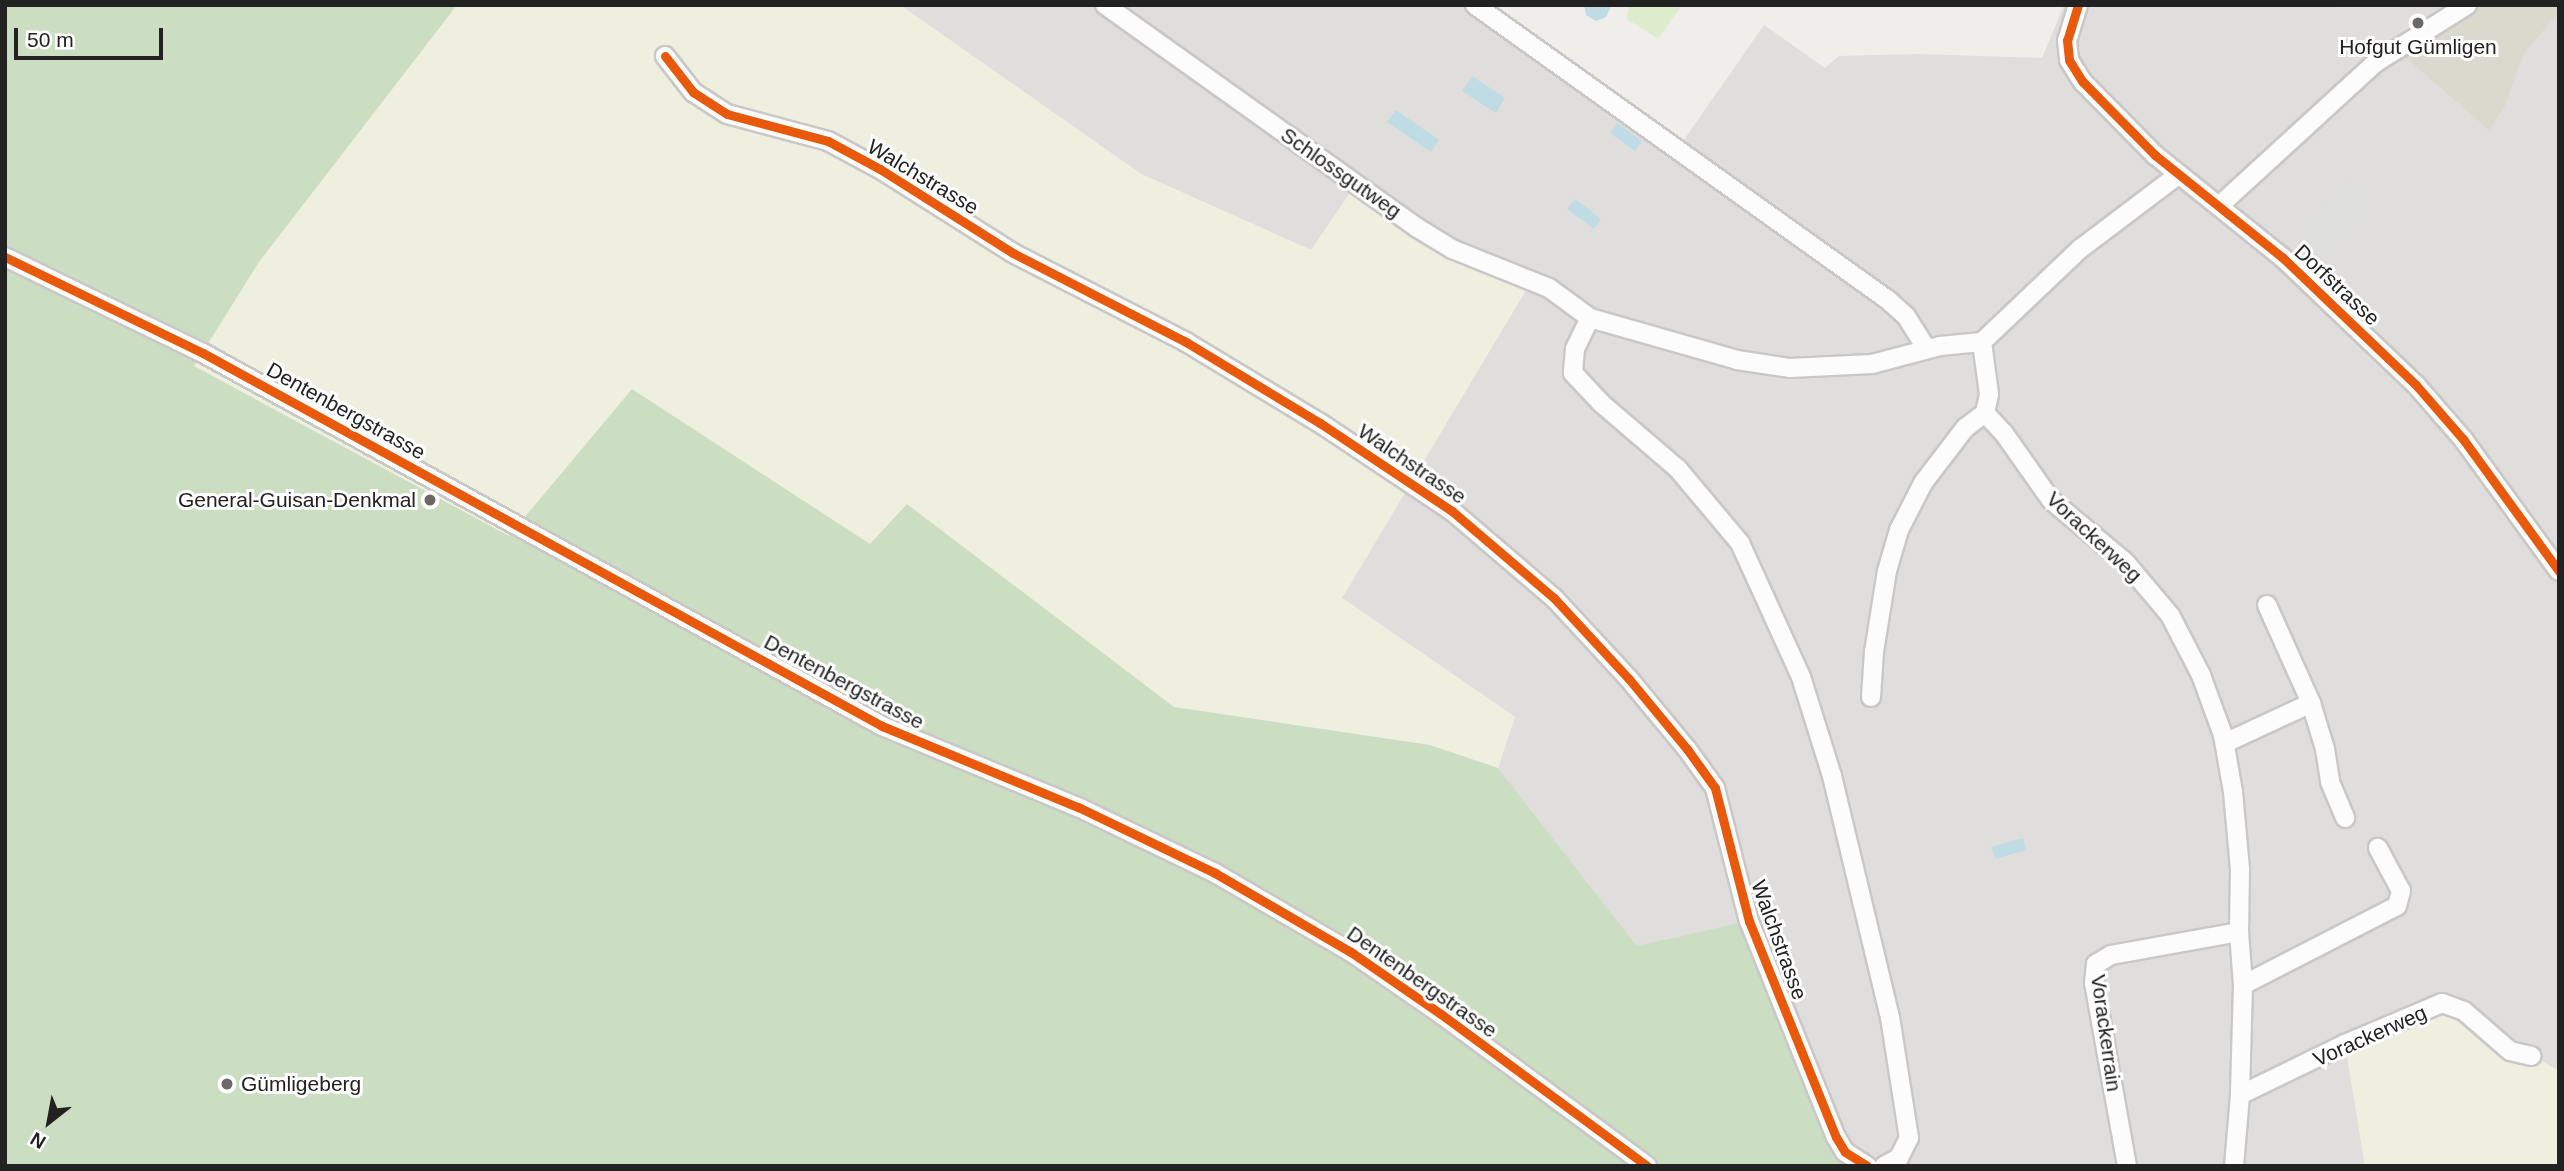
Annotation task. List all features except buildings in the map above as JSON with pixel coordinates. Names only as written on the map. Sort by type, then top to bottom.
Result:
[{"type":"street","name":"Schlossgutweg","points":[[1105,5],[1428,234],[1460,253],[1549,288],[1590,318]]},
{"type":"street","points":[[1475,5],[1888,300],[1906,316],[1927,349]]},
{"type":"street","name":"Dorfstrasse","points":[[2078,5],[2067,40],[2069,60],[2083,82],[2155,155],[2283,257],[2416,385],[2463,439],[2559,571]]},
{"type":"street","points":[[2219,206],[2375,63],[2467,5]]},
{"type":"street","name":"Walchstrasse","points":[[665,56],[693,92],[727,114],[828,141],[880,169],[1013,253],[1186,342],[1320,423],[1452,511],[1555,598],[1629,679],[1687,748],[1715,788],[1749,921],[1836,1137],[1845,1152],[1867,1166]]},
{"type":"street","points":[[1884,1166],[1899,1158],[1909,1138],[1894,1042],[1832,776],[1801,677],[1740,543],[1678,469],[1601,403],[1573,373],[1575,349],[1590,318],[1737,360],[1790,368],[1872,364],[1927,349],[1982,342],[2080,249],[2179,174]]},
{"type":"street","name":"Dentenbergstrasse","points":[[5,257],[203,353],[882,726],[1078,807],[1215,873],[1351,952],[1441,1014],[1647,1166]]},
{"type":"street","points":[[1871,697],[1887,572],[1899,530],[1923,484],[1965,428],[1985,414],[1989,394],[1982,342]]},
{"type":"street","name":"Vorackerweg","points":[[1985,414],[2003,432],[2051,500],[2126,563],[2165,607],[2201,675],[2225,743],[2240,869],[2239,932],[2243,985],[2240,1095],[2234,1166]]},
{"type":"street","points":[[2267,605],[2311,703],[2325,749],[2330,782],[2345,818]]},
{"type":"street","points":[[2225,743],[2311,703]]},
{"type":"street","points":[[2243,985],[2397,906],[2400,891],[2378,848]]},
{"type":"street","name":"Vorackerrain","points":[[2127,1166],[2094,983],[2096,964],[2111,955],[2239,932]]},
{"type":"street","name":"Vorackerweg","points":[[2240,1095],[2346,1044],[2442,1003],[2464,1012],[2510,1051],[2531,1056]]},
{"type":"shaded area","points":[[900,5],[1475,5],[1681,144],[1764,25],[1825,68],[1839,56],[1919,54],[2042,58],[2064,5],[2559,5],[2559,1071],[2531,1056],[2346,1044],[2365,1166],[1907,1166],[1899,1158],[1887,1165],[1867,1166],[1637,946],[1498,768],[1515,717],[1342,598],[1531,282],[1469,256],[1357,185],[1311,250],[1141,174]]},
{"type":"shaded area","points":[[2340,5],[2391,5],[2415,29],[2390,43],[2374,42],[2340,9]]},
{"type":"shaded area","points":[[2480,5],[2559,5],[2559,12],[2524,53],[2504,108],[2489,130],[2403,55]]},
{"type":"shaded area","points":[[2347,177],[2376,203],[2325,261],[2296,236]]},
{"type":"green space","points":[[5,5],[457,5],[259,262],[194,366],[509,536],[632,389],[870,544],[907,504],[1174,707],[1430,745],[1498,768],[1637,946],[1749,921],[1836,1137],[1867,1166],[5,1165]]},
{"type":"green space","points":[[457,5],[900,5],[1141,174],[1311,250],[1356,184],[1416,227],[1531,281],[1342,598],[1515,717],[1498,768],[1430,745],[1174,707],[907,504],[871,545],[632,390],[509,536],[194,366],[259,262]]},
{"type":"green space","points":[[1629,5],[1682,5],[1658,39],[1627,19]]},
{"type":"green space","points":[[2442,1003],[2559,1071],[2559,1166],[2365,1166],[2345,1044]]},
{"type":"water","points":[[1584,5],[1611,7],[1606,17],[1596,21],[1586,15]]},
{"type":"water","points":[[1472,76],[1505,98],[1496,113],[1462,91]]},
{"type":"water","points":[[1396,110],[1439,140],[1431,152],[1387,122]]},
{"type":"water","points":[[1617,123],[1642,141],[1635,151],[1610,133]]},
{"type":"water","points":[[1575,199],[1601,219],[1594,229],[1567,209]]},
{"type":"water","points":[[2023,838],[2026,850],[1995,859],[1991,847]]},
{"type":"cycle path","points":[[2078,5],[2067,40],[2069,60],[2083,82],[2155,155],[2282,257],[2416,385],[2463,439],[2559,571]]},
{"type":"cycle path","points":[[665,56],[693,92],[727,114],[828,141],[880,169],[1013,253],[1186,342],[1320,423],[1452,511],[1554,598],[1629,679],[1687,749],[1715,788],[1749,921],[1836,1137],[1845,1152],[1867,1166]]},
{"type":"cycle path","points":[[5,257],[203,353],[882,726],[1078,807],[1215,873],[1351,952],[1441,1014],[1647,1166]]},
{"type":"place","name":"Hofgut Gümligen","points":[[2418,23]]},
{"type":"place","name":"General-Guisan-Denkmal","points":[[430,500]]},
{"type":"place","name":"Gümligeberg","points":[[227,1084]]}]
